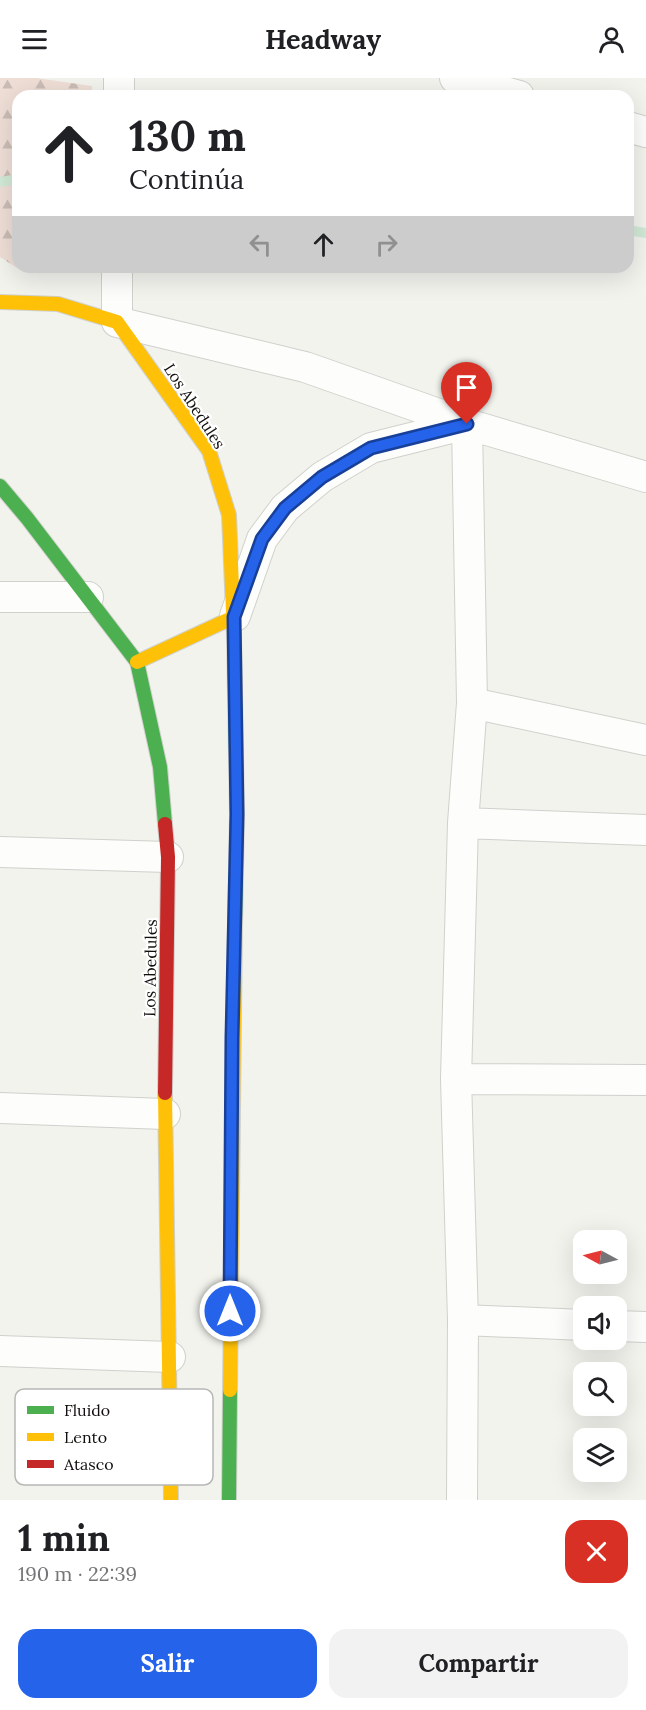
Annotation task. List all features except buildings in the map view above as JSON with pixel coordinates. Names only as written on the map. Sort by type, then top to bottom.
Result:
[{"type":"street","points":[[455,78],[498,90]]},
{"type":"street","points":[[117,273],[117,322]]},
{"type":"street","points":[[1,303],[58,304],[117,322],[305,366],[467,424],[646,477]]},
{"type":"street","name":"Los Abedules","points":[[117,322],[209,451],[229,515],[234,617],[237,814],[232,1038],[229,1500]]},
{"type":"street","points":[[137,662],[234,617],[262,539],[285,508],[322,477],[371,448],[467,424]]},
{"type":"street","points":[[462,1500],[463,1320],[456,1079],[463,823],[472,704],[467,424]]},
{"type":"street","name":"Los Abedules","points":[[0,486],[137,662],[160,767],[168,857],[165,1113],[170,1389]]},
{"type":"street","points":[[0,597],[88,597]]},
{"type":"street","points":[[472,704],[646,740]]},
{"type":"street","points":[[463,823],[646,830]]},
{"type":"street","points":[[0,852],[168,857]]},
{"type":"street","points":[[456,1079],[646,1080]]},
{"type":"street","points":[[0,1108],[165,1113]]},
{"type":"street","points":[[463,1320],[573,1325]]},
{"type":"street","points":[[627,1326],[646,1327]]},
{"type":"street","points":[[0,1351],[170,1357]]},
{"type":"street","name":"Los Abedules","points":[[171,1485],[171,1500]]},
{"type":"green space","points":[[0,78],[36,78],[92,86],[92,90],[12,90],[12,265],[0,257]]},
{"type":"waterway","points":[[0,182],[12,180]]},
{"type":"waterway","points":[[634,231],[646,233]]},
{"type":"traffic: fast","points":[[0,486],[137,662],[160,767],[165,824]]},
{"type":"traffic: fast","points":[[234,635],[237,814],[235,924]]},
{"type":"traffic: fast","points":[[229,1500],[230,1390]]},
{"type":"traffic: slow","points":[[0,302],[58,304],[117,322],[209,451],[229,515],[234,635]]},
{"type":"traffic: slow","points":[[137,662],[234,617]]},
{"type":"traffic: slow","points":[[230,1390],[235,924]]},
{"type":"traffic: slow","points":[[165,1093],[169,1389]]},
{"type":"traffic: slow","points":[[171,1485],[171,1500]]},
{"type":"traffic: jam","points":[[165,824],[168,857],[165,1093]]},
{"type":"route","points":[[230,1311],[232,1038],[237,814],[234,617],[262,539],[285,508],[322,477],[371,448],[467,424]]}]
